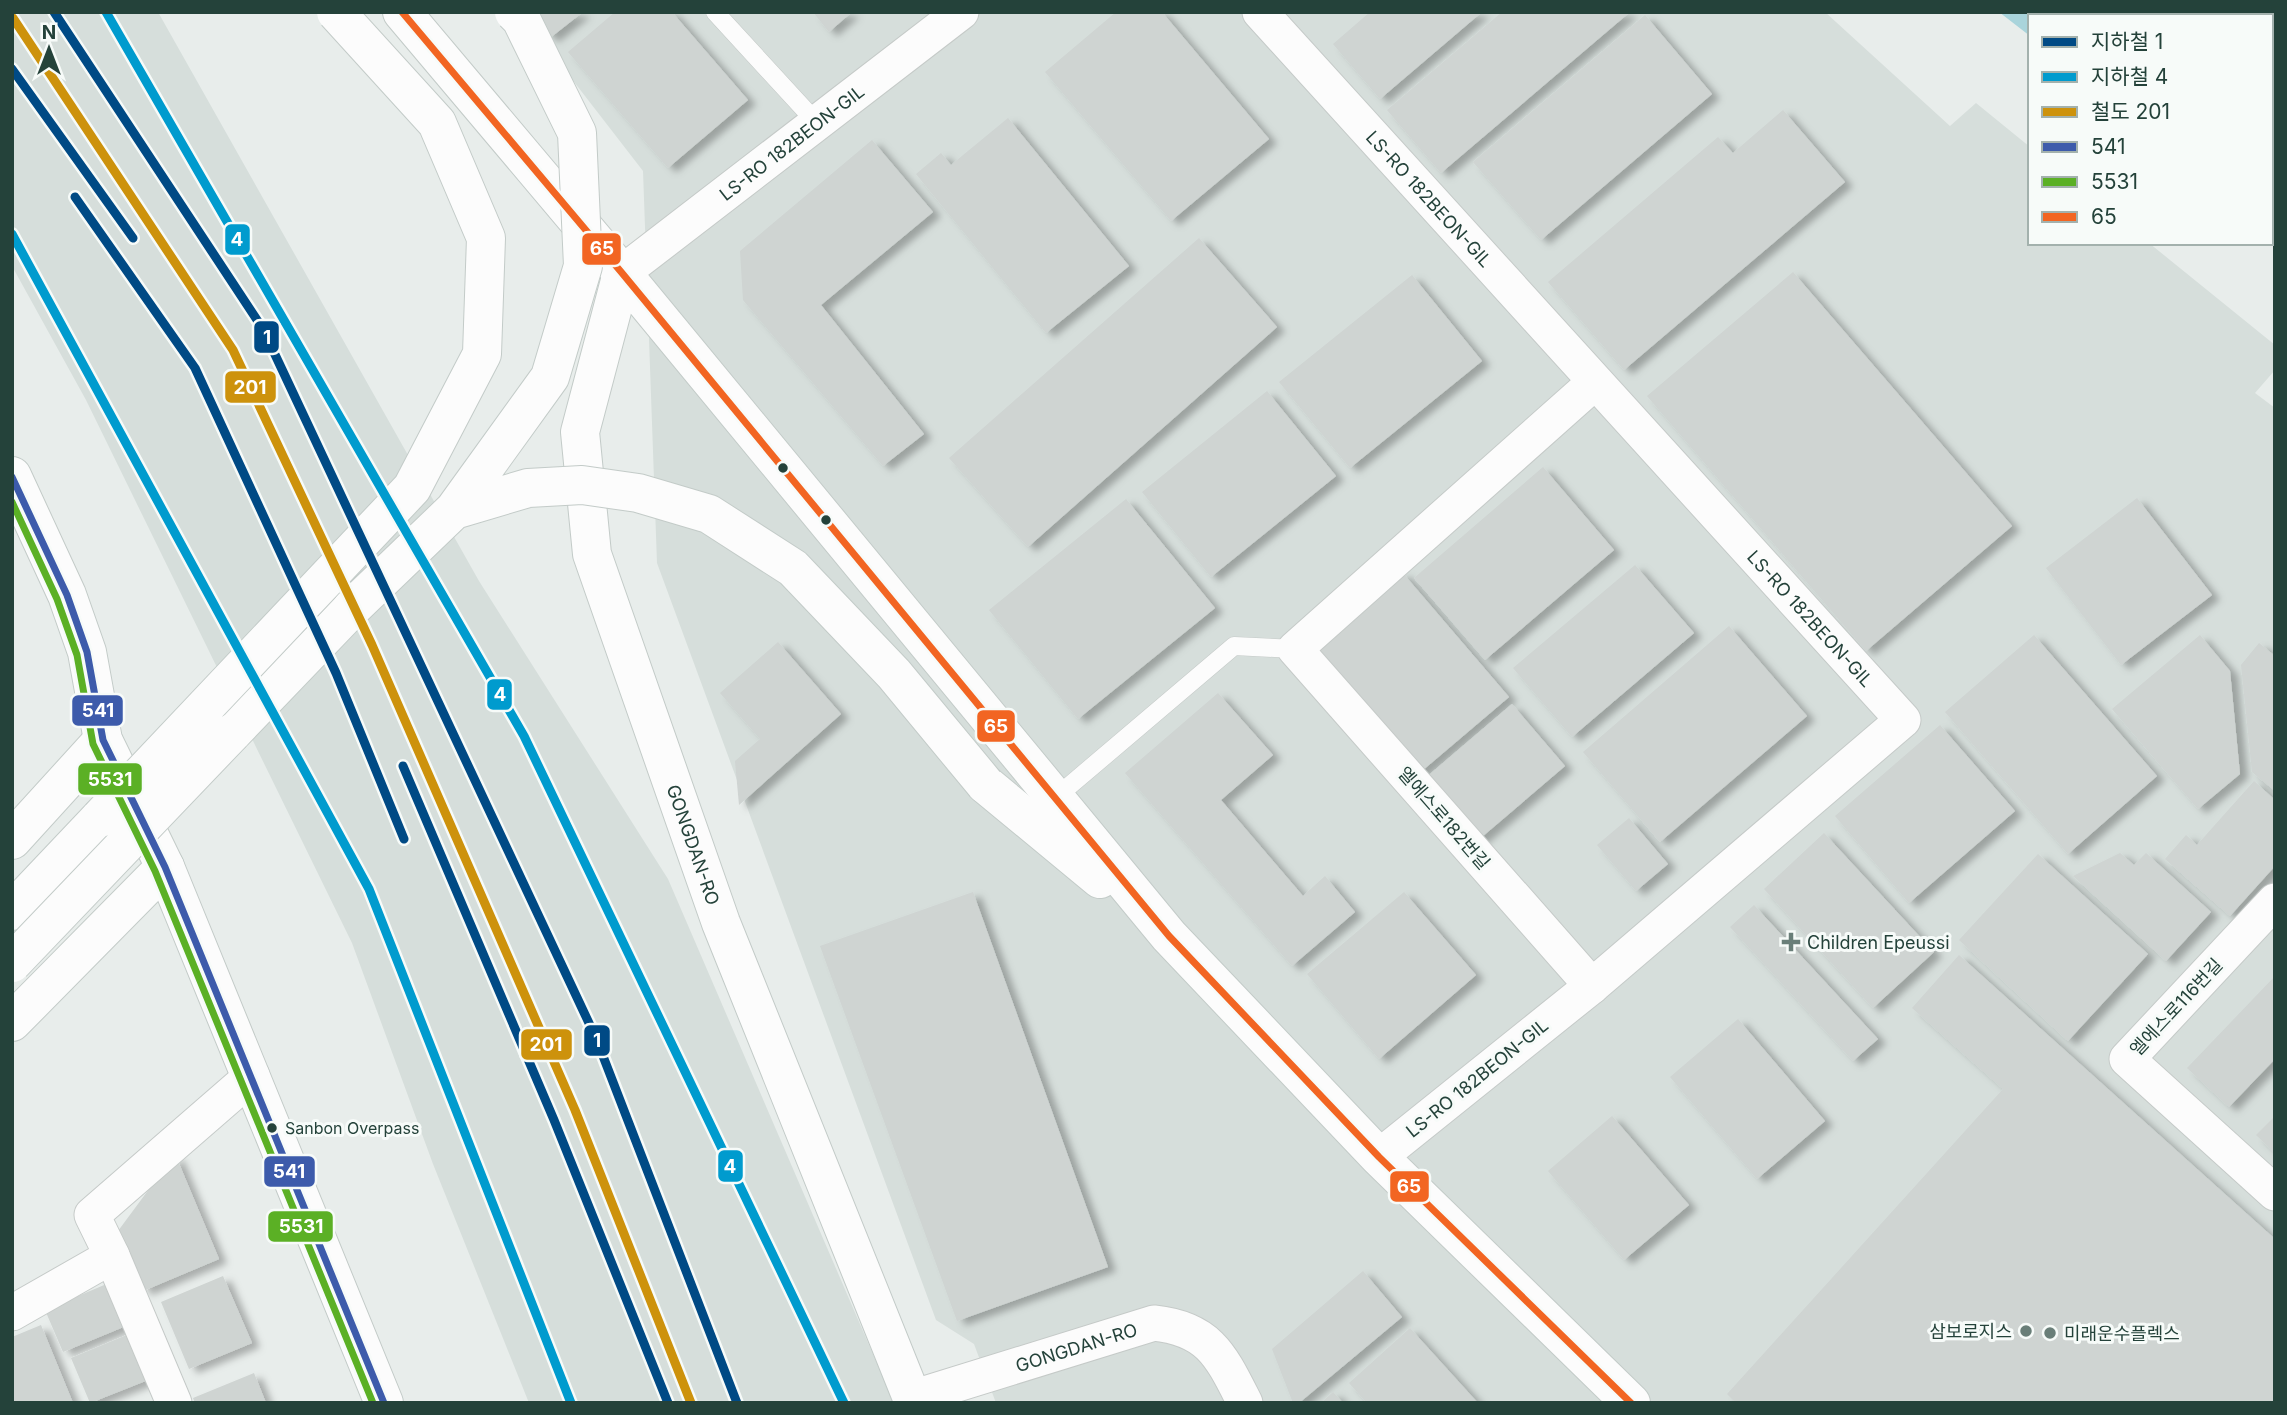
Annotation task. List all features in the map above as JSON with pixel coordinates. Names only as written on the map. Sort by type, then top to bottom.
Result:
[{"type":"street","points":[[12,911],[412,488],[482,354],[486,238],[438,123],[336,12]]},
{"type":"street","points":[[402,12],[622,273],[1169,936],[1379,1157],[1631,1403]]},
{"type":"street","points":[[12,963],[352,608],[454,510],[550,377],[583,266],[577,133],[521,19],[514,12]]},
{"type":"street","name":"LS-RO 182BEON-GIL","points":[[622,273],[961,12]]},
{"type":"street","name":"LS-RO 182BEON-GIL","points":[[1260,12],[1903,720],[1592,986],[1379,1157]]},
{"type":"street","name":"GONGDAN-RO","points":[[622,273],[580,432],[592,555],[721,923],[913,1400],[1154,1322],[1180,1325],[1205,1338],[1226,1366],[1245,1403]]},
{"type":"street","points":[[1295,649],[1595,382]]},
{"type":"street","points":[[12,477],[71,606],[87,652],[103,740],[165,867],[384,1403]]},
{"type":"street","points":[[454,510],[528,488],[582,485],[638,493],[709,514],[793,568],[894,674],[985,785],[1169,936]]},
{"type":"street","name":"엘에스로182번길","points":[[1295,649],[1592,986]]},
{"type":"street","points":[[12,840],[103,740]]},
{"type":"street","points":[[12,1022],[165,867]]},
{"type":"street","name":"엘에스로116번길","points":[[2275,901],[2127,1059],[2275,1193]]},
{"type":"street","points":[[174,1403],[92,1215],[252,1076]]},
{"type":"street","points":[[12,1313],[112,1256]]},
{"type":"lane","points":[[715,12],[816,122]]},
{"type":"lane","points":[[1055,798],[1234,646],[1295,649]]},
{"type":"shaded area","points":[[12,12],[158,12],[479,581],[668,879],[894,1403],[529,1403],[433,1164],[352,943],[86,400],[12,266]]},
{"type":"shaded area","points":[[520,12],[1825,12],[1950,126],[1976,103],[2028,145],[2028,245],[2151,245],[2275,345],[2275,370],[2255,393],[2275,408],[2275,1403],[996,1403],[974,1344],[936,1320],[657,563],[643,171]]},
{"type":"water","points":[[1999,12],[2155,14],[2028,14],[2028,34]]},
{"type":"water","points":[[2273,116],[2275,118],[2275,227],[2273,226]]},
{"type":"building","points":[[530,12],[583,12],[550,38]]},
{"type":"building","points":[[615,12],[672,12],[748,100],[668,168],[568,52]]},
{"type":"building","points":[[813,12],[852,12],[829,32]]},
{"type":"building","points":[[1116,12],[1162,12],[1269,139],[1171,221],[1045,72]]},
{"type":"building","points":[[1370,12],[1482,12],[1380,99],[1333,44]]},
{"type":"building","points":[[1502,12],[1630,12],[1441,173],[1387,110]]},
{"type":"building","points":[[1645,15],[1712,94],[1541,240],[1473,162]]},
{"type":"building","points":[[1783,110],[1845,182],[1624,370],[1548,282],[1718,137],[1733,153]]},
{"type":"building","points":[[1008,118],[1129,266],[1046,333],[916,174],[941,153],[951,165]]},
{"type":"building","points":[[872,140],[933,212],[821,305],[924,434],[883,466],[743,300],[740,251]]},
{"type":"building","points":[[1199,238],[1277,327],[1028,547],[949,458]]},
{"type":"building","points":[[1793,272],[2012,526],[1866,651],[1647,396]]},
{"type":"building","points":[[1412,275],[1482,361],[1350,468],[1279,382]]},
{"type":"building","points":[[1267,391],[1336,476],[1211,577],[1142,492]]},
{"type":"building","points":[[1543,467],[1614,550],[1485,660],[1414,578]]},
{"type":"building","points":[[2137,498],[2212,595],[2121,665],[2046,568]]},
{"type":"building","points":[[1126,499],[1215,608],[1078,719],[989,610]]},
{"type":"building","points":[[1635,565],[1694,633],[1572,737],[1513,668]]},
{"type":"building","points":[[1402,572],[1509,697],[1416,776],[1309,652]]},
{"type":"building","points":[[1729,626],[1807,716],[1660,842],[1583,752]]},
{"type":"building","points":[[2034,635],[2157,776],[2068,854],[1945,712]]},
{"type":"building","points":[[2200,635],[2230,671],[2240,774],[2198,809],[2112,709]]},
{"type":"building","points":[[778,642],[841,714],[739,805],[735,761],[760,739],[720,693]]},
{"type":"building","points":[[2259,643],[2275,656],[2275,791],[2252,772],[2241,665]]},
{"type":"building","points":[[1218,693],[1273,755],[1221,800],[1303,896],[1325,876],[1355,912],[1292,966],[1125,773]]},
{"type":"building","points":[[1512,704],[1565,766],[1476,842],[1423,780]]},
{"type":"building","points":[[1940,725],[2015,811],[1909,903],[1835,816]]},
{"type":"building","points":[[2254,781],[2275,800],[2275,866],[2230,916],[2165,859],[2186,835],[2197,845]]},
{"type":"building","points":[[1629,818],[1668,864],[1636,891],[1597,845]]},
{"type":"building","points":[[1824,833],[1934,952],[1873,1008],[1764,889]]},
{"type":"building","points":[[2120,853],[2134,865],[2146,853],[2211,912],[2166,961],[2073,876]]},
{"type":"building","points":[[2038,854],[2148,954],[2068,1041],[1959,940]]},
{"type":"building","points":[[973,892],[1108,1267],[957,1321],[820,946]]},
{"type":"building","points":[[1404,892],[1476,975],[1379,1059],[1307,974]]},
{"type":"building","points":[[1754,905],[1878,1039],[1853,1061],[1730,927]]},
{"type":"building","points":[[1959,955],[2275,1239],[2275,1403],[1736,1403],[1727,1394],[2003,1089],[1912,1008]]},
{"type":"building","points":[[2275,976],[2275,1059],[2229,1107],[2187,1068]]},
{"type":"building","points":[[1738,1019],[1825,1121],[1757,1179],[1670,1077]]},
{"type":"building","points":[[1612,1116],[1689,1205],[1624,1260],[1548,1171]]},
{"type":"building","points":[[2275,1116],[2275,1153],[2256,1135]]},
{"type":"building","points":[[175,1154],[219,1259],[143,1291],[118,1231]]},
{"type":"building","points":[[1363,1271],[1402,1317],[1299,1403],[1293,1403],[1272,1349]]},
{"type":"building","points":[[223,1276],[252,1343],[189,1369],[161,1302]]},
{"type":"building","points":[[116,1280],[133,1323],[63,1352],[45,1310]]},
{"type":"building","points":[[41,1325],[73,1403],[12,1403],[12,1337]]},
{"type":"building","points":[[1410,1328],[1478,1403],[1367,1403],[1349,1383]]},
{"type":"building","points":[[134,1332],[153,1378],[90,1403],[71,1358]]},
{"type":"building","points":[[254,1373],[266,1403],[195,1403],[193,1398]]},
{"type":"building","points":[[1333,1392],[1343,1403],[1321,1403]]},
{"type":"metro line","name":"1","points":[[54,12],[263,329],[596,1038],[737,1403]]},
{"type":"metro line","name":"4","points":[[106,12],[524,736],[844,1403]]},
{"type":"metro line","name":"1","points":[[12,69],[133,238]]},
{"type":"metro line","name":"1","points":[[75,197],[195,368],[336,673],[404,839]]},
{"type":"metro line","name":"4","points":[[12,234],[369,889],[571,1403]]},
{"type":"metro line","name":"1","points":[[403,766],[554,1120],[668,1403]]},
{"type":"rail line","name":"201","points":[[13,18],[233,350],[372,645],[575,1110],[691,1403]]},
{"type":"transit line","name":"65","points":[[402,12],[622,273],[1169,936],[1379,1157],[1631,1403]]},
{"type":"transit line","name":"541","points":[[12,477],[67,595],[87,652],[103,740],[165,867],[384,1403]]},
{"type":"transit line","name":"5531","points":[[12,502],[57,599],[77,655],[93,744],[155,871],[373,1403]]},
{"type":"place","name":"Children Epeussi","points":[[1791,942]]},
{"type":"place","name":"Sanbon Overpass","points":[[272,1128]]},
{"type":"place","name":"삼보로지스","points":[[2026,1331]]},
{"type":"place","name":"미래운수플렉스","points":[[2050,1333]]}]
